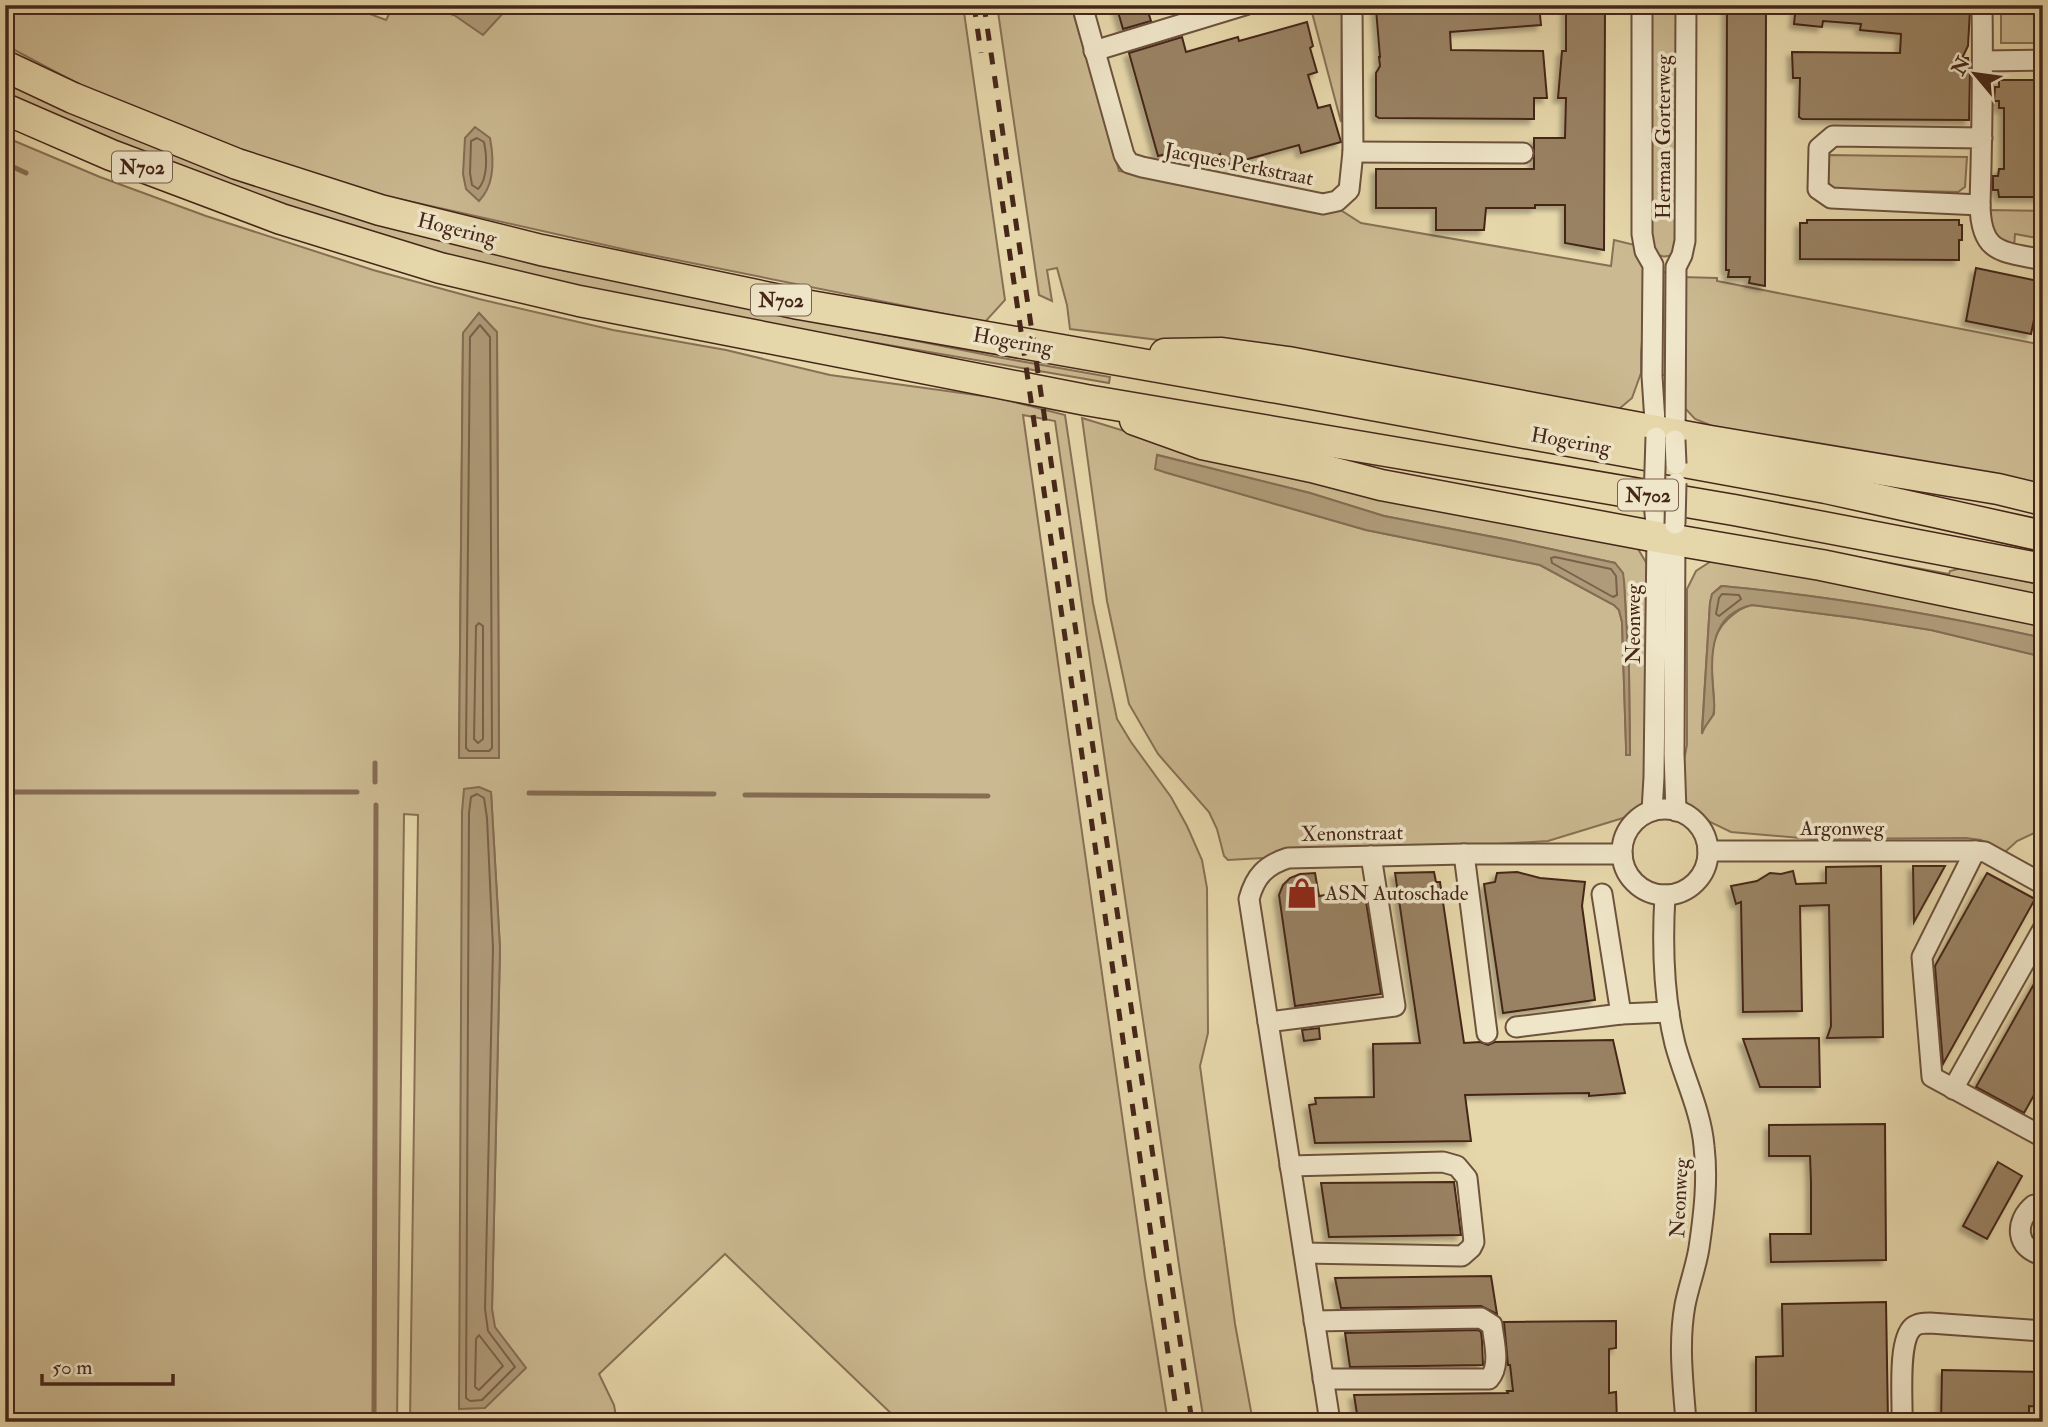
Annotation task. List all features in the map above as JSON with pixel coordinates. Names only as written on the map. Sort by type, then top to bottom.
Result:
[{"type":"highway","name":"Hogering","points":[[5,66],[73,98],[237,164],[380,210],[541,250],[799,304],[1826,488],[2043,536]]},
{"type":"highway","name":"Hogering","points":[[5,109],[111,155],[281,219],[440,268],[579,301],[1086,400],[1734,510],[2043,569]]},
{"type":"highway","name":"N702","points":[[1095,356],[1222,354],[1289,362],[1665,436],[1998,489],[2043,500]]},
{"type":"highway","name":"N702","points":[[1086,400],[1176,437],[1381,485],[1666,530],[2043,611]]},
{"type":"street","points":[[1082,5],[1094,51],[1245,5]]},
{"type":"street","name":"Jacques Perkstraat","points":[[1094,51],[1124,155],[1129,163],[1323,204],[1337,201],[1349,190],[1353,152],[1352,5]]},
{"type":"street","name":"Herman Gorterweg","points":[[1642,5],[1642,234],[1645,251],[1653,265],[1652,376],[1676,483]]},
{"type":"street","name":"Herman Gorterweg","points":[[1655,479],[1665,436],[1676,267],[1685,241],[1686,5]]},
{"type":"street","points":[[1982,5],[1981,225],[1986,240],[1993,246],[2009,253],[2043,260]]},
{"type":"street","points":[[1983,61],[2043,60]]},
{"type":"street","points":[[1980,205],[1831,198],[1818,189],[1819,148],[1833,136],[1982,138]]},
{"type":"street","points":[[1353,152],[1523,153]]},
{"type":"street","points":[[1653,265],[1676,267]]},
{"type":"street","name":"Neonweg","points":[[1655,479],[1666,530],[1676,811]]},
{"type":"street","name":"Neonweg","points":[[1652,811],[1666,530],[1676,483]]},
{"type":"street","points":[[1652,811],[1676,811],[1689,816],[1699,825],[1706,838],[1708,851],[1705,868],[1696,882],[1682,892],[1665,895],[1649,892],[1636,883],[1626,870],[1622,854],[1623,843],[1633,824],[1652,811]]},
{"type":"street","points":[[1975,850],[1922,957],[1932,1077],[2041,1132]]},
{"type":"street","name":"Argonweg","points":[[1708,851],[1975,850],[1985,852],[2043,884]]},
{"type":"street","points":[[1464,854],[1487,1033]]},
{"type":"street","name":"Xenonstraat","points":[[1330,1422],[1249,899],[1253,884],[1274,862],[1288,858],[1622,854]]},
{"type":"street","points":[[1268,1022],[1395,1006],[1371,856]]},
{"type":"street","points":[[1602,894],[1621,1014]]},
{"type":"street","name":"Neonweg","points":[[1665,895],[1663,957],[1669,1012],[1675,1044],[1694,1098],[1704,1145],[1706,1189],[1699,1248],[1685,1305],[1681,1348],[1686,1422]]},
{"type":"street","points":[[1954,1088],[2043,929]]},
{"type":"street","points":[[1516,1027],[1621,1014],[1669,1012]]},
{"type":"street","points":[[1290,1166],[1443,1161],[1457,1166],[1467,1178],[1474,1242],[1462,1256],[1304,1252]]},
{"type":"street","points":[[2043,1205],[2034,1205],[2026,1211],[2020,1222],[2020,1233],[2025,1244],[2034,1253],[2043,1255]]},
{"type":"street","points":[[1314,1321],[1481,1318],[1492,1325],[1496,1364],[1489,1380],[1323,1378]]},
{"type":"street","points":[[1902,1422],[1904,1344],[1912,1328],[1919,1323],[2043,1331]]},
{"type":"shaded area","points":[[5,5],[346,5],[386,20],[394,5],[468,5],[454,15],[505,10],[496,5],[963,5],[1005,300],[985,322],[627,250],[377,194],[197,135],[101,96],[5,45]]},
{"type":"shaded area","points":[[997,5],[1071,5],[1119,171],[1342,211],[1361,223],[1611,266],[1614,240],[1639,246],[1647,281],[1641,373],[1632,398],[1619,409],[1183,343],[1070,329],[1057,268],[1047,270],[1052,301],[1039,295]]},
{"type":"shaded area","points":[[1310,5],[1342,5],[1341,122]]},
{"type":"shaded area","points":[[2001,5],[2043,5],[2043,43],[2001,43]]},
{"type":"shaded area","points":[[1666,6],[1679,14],[1680,243],[1675,253],[1664,256],[1658,254],[1650,245],[1651,16],[1654,10]]},
{"type":"shaded area","points":[[5,79],[370,218],[537,265],[1110,377],[1109,383],[615,298],[365,233],[183,174],[5,98]]},
{"type":"shaded area","points":[[5,137],[100,177],[206,216],[373,270],[479,299],[613,330],[726,350],[830,375],[998,398],[1065,415],[1093,603],[1117,719],[1171,797],[1202,860],[1207,888],[1208,1033],[1200,1066],[1235,1324],[1253,1422],[1204,1422],[1055,421],[1023,415],[1145,1278],[1168,1422],[900,1422],[725,1254],[599,1374],[614,1405],[617,1422],[410,1422],[418,815],[404,814],[397,1422],[5,1422]],"holes":[[[479,313],[497,333],[499,758],[459,758],[463,333]],[[491,792],[500,948],[492,1309],[494,1327],[460,1409]]]},
{"type":"shaded area","points":[[1829,155],[1967,157],[1965,187],[1958,192],[1835,189],[1828,183]]},
{"type":"shaded area","points":[[1988,210],[2043,211],[2043,239],[2015,234],[2014,247],[1996,239]]},
{"type":"shaded area","points":[[1662,272],[1668,272],[1670,346],[1666,375],[1660,375]]},
{"type":"shaded area","points":[[1682,277],[1717,278],[1717,281],[2043,345],[2043,491],[1982,474],[1712,426],[1695,419],[1683,406]]},
{"type":"shaded area","points":[[1082,418],[1144,437],[1635,544],[1647,564],[1646,801],[1623,818],[1548,841],[1228,860],[1224,856],[1209,812],[1158,754],[1129,704],[1107,601]],"holes":[[[1158,455],[1310,493],[1384,516],[1615,563],[1624,581],[1630,754],[1626,755],[1622,622],[1619,610],[1614,605],[1540,565],[1366,530],[1164,472]]]},
{"type":"shaded area","points":[[1846,555],[1949,574],[1950,571],[1962,568],[2043,585],[2043,606]]},
{"type":"shaded area","points":[[1716,558],[2043,618],[2043,638],[1883,607],[1721,586],[1712,594],[1710,603],[1702,729],[1714,714],[1712,651],[1715,640],[1728,619],[1739,610],[1752,605],[1931,630],[2043,657],[2043,829],[2017,841],[2005,852],[1981,840],[1966,838],[1812,839],[1731,832],[1710,822],[1683,800],[1680,780],[1687,745],[1687,589],[1696,571]]},
{"type":"water","points":[[468,5],[496,5],[506,10],[483,35],[454,15]]},
{"type":"water","points":[[475,127],[490,138],[492,154],[491,180],[479,201],[466,189],[463,174],[465,138]]},
{"type":"water","points":[[479,313],[497,332],[499,758],[459,758],[463,333]]},
{"type":"water","points":[[1157,455],[1310,493],[1384,516],[1615,563],[1623,573],[1624,581],[1630,755],[1626,755],[1622,622],[1619,610],[1614,605],[1540,565],[1366,530],[1164,472],[1155,469]]},
{"type":"water","points":[[1722,586],[1883,607],[2043,638],[2043,657],[1931,630],[1752,605],[1728,617],[1716,637],[1712,661],[1714,712],[1702,734],[1710,603],[1712,594]]},
{"type":"water","points":[[479,787],[491,792],[500,948],[492,1309],[495,1327],[526,1368],[485,1408],[459,1409],[462,812],[464,789]]},
{"type":"building","points":[[1116,5],[1146,5],[1151,21],[1123,29]]},
{"type":"building","points":[[1416,5],[1539,5],[1541,25],[1450,32],[1451,50],[1543,51],[1547,98],[1534,98],[1534,119],[1376,116],[1376,73],[1380,66],[1380,57],[1376,9]]},
{"type":"building","points":[[1566,5],[1605,5],[1604,250],[1565,243],[1565,205],[1486,208],[1484,230],[1436,230],[1436,208],[1376,208],[1376,169],[1534,169],[1534,138],[1565,138],[1566,98],[1558,98],[1562,51],[1566,51]]},
{"type":"building","points":[[1727,5],[1766,5],[1765,286],[1749,283],[1750,277],[1728,277],[1729,270],[1726,270]]},
{"type":"building","points":[[1796,5],[1918,5],[1970,10],[1968,46],[1962,58],[1968,58],[1970,71],[1969,120],[1802,119],[1799,117],[1800,78],[1793,78],[1792,52],[1900,53],[1901,34],[1860,30],[1861,24],[1823,21],[1822,27],[1794,24]]},
{"type":"building","points":[[1307,22],[1313,46],[1310,48],[1317,72],[1308,75],[1318,108],[1330,105],[1341,142],[1301,153],[1299,145],[1230,164],[1222,163],[1220,154],[1199,166],[1187,149],[1158,156],[1129,53],[1182,37],[1186,52]]},
{"type":"building","points":[[1999,80],[2043,80],[2043,197],[1999,197],[1998,190],[1993,190],[1993,176],[1998,176],[1999,169],[2004,169],[2004,108],[1999,108],[1999,101],[1994,101],[1995,87],[1999,87]]},
{"type":"building","points":[[1807,220],[1959,220],[1959,225],[1962,225],[1962,240],[1959,240],[1959,260],[1800,259],[1800,223],[1807,223]]},
{"type":"building","points":[[1976,268],[2043,282],[2043,312],[2036,310],[2031,334],[1966,321]]},
{"type":"building","points":[[1881,866],[1883,1037],[1827,1038],[1831,1026],[1829,905],[1800,906],[1802,1011],[1743,1012],[1741,902],[1736,904],[1731,886],[1757,881],[1770,873],[1793,871],[1796,884],[1826,883],[1826,867]]},
{"type":"building","points":[[1913,866],[1945,866],[1914,922]]},
{"type":"building","points":[[1434,872],[1436,882],[1440,882],[1464,1043],[1480,1042],[1488,1045],[1495,1042],[1613,1040],[1625,1093],[1589,1096],[1589,1093],[1465,1095],[1471,1141],[1315,1143],[1309,1105],[1316,1104],[1315,1098],[1374,1097],[1373,1044],[1420,1043],[1395,873]]},
{"type":"building","points":[[1517,872],[1540,878],[1585,882],[1582,906],[1595,1000],[1503,1013],[1484,884],[1495,882],[1497,873]]},
{"type":"building","points":[[1315,873],[1319,896],[1364,889],[1381,994],[1295,1006],[1279,895],[1290,878]]},
{"type":"building","points":[[1987,873],[2035,899],[1943,1064],[1935,966]]},
{"type":"building","points":[[2043,968],[2043,1079],[2024,1113],[1976,1087]]},
{"type":"building","points":[[1319,1028],[1320,1039],[1304,1041],[1302,1030]]},
{"type":"building","points":[[1819,1038],[1820,1087],[1760,1087],[1743,1039]]},
{"type":"building","points":[[1885,1124],[1886,1260],[1771,1262],[1770,1234],[1811,1234],[1811,1182],[1810,1156],[1769,1156],[1769,1125]]},
{"type":"building","points":[[1998,1162],[2022,1176],[1987,1239],[1963,1226]]},
{"type":"building","points":[[1454,1182],[1461,1235],[1329,1237],[1321,1183]]},
{"type":"building","points":[[1491,1276],[1497,1314],[1481,1306],[1341,1308],[1335,1278]]},
{"type":"building","points":[[1886,1302],[1888,1422],[1756,1422],[1756,1357],[1783,1356],[1782,1304]]},
{"type":"building","points":[[1616,1321],[1616,1348],[1609,1349],[1609,1393],[1616,1392],[1617,1422],[1444,1422],[1444,1413],[1357,1414],[1354,1395],[1513,1391],[1504,1322]]},
{"type":"building","points":[[1481,1332],[1483,1365],[1350,1367],[1345,1333]]},
{"type":"building","points":[[1942,1370],[2043,1372],[2043,1407],[2029,1406],[2029,1422],[1941,1422]]},
{"type":"waterway","points":[[5,163],[26,173]]},
{"type":"waterway","points":[[375,763],[375,782]]},
{"type":"waterway","points":[[5,792],[357,792]]},
{"type":"waterway","points":[[529,793],[714,794]]},
{"type":"waterway","points":[[745,795],[988,796]]},
{"type":"waterway","points":[[374,1422],[376,805]]},
{"type":"railway","points":[[974,5],[981,53]]},
{"type":"railway","points":[[984,5],[1192,1422]]},
{"type":"railway","points":[[992,130],[1178,1422]]},
{"type":"place","name":"ASN Autoschade","points":[[1302,893]]}]
